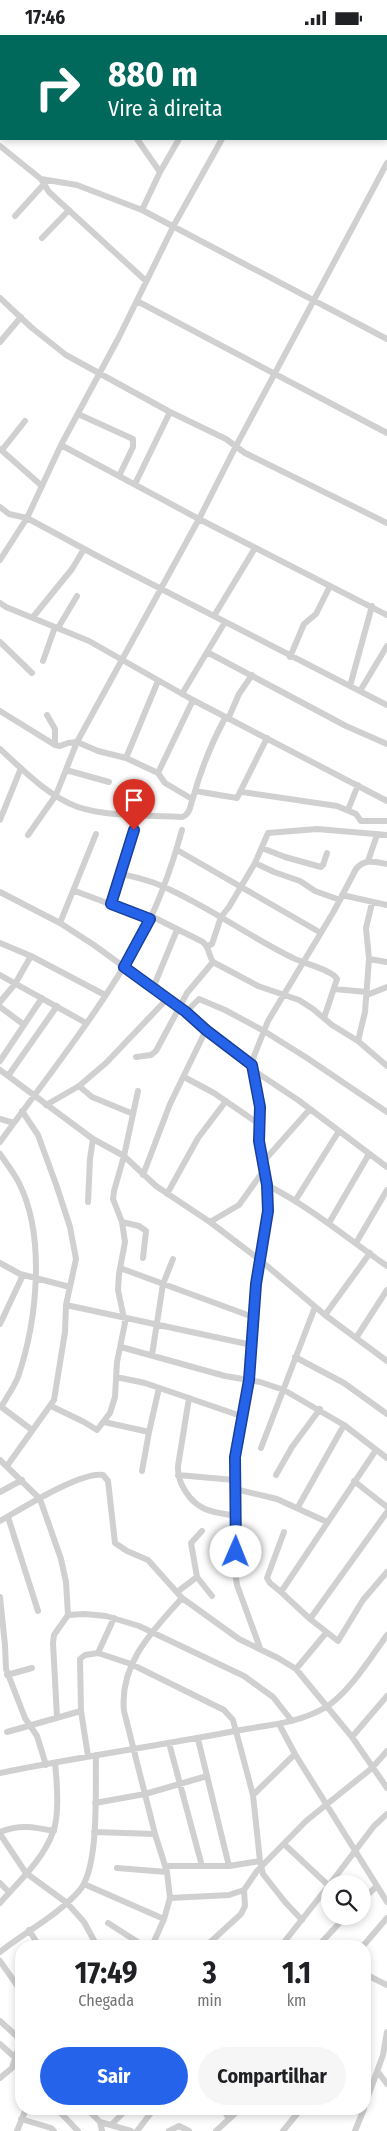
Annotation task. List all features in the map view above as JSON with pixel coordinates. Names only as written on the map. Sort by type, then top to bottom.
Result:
[{"type":"street","points":[[138,140],[160,171]]},
{"type":"street","points":[[142,210],[160,171],[178,140]]},
{"type":"street","points":[[0,560],[27,518],[61,445],[137,301],[174,225],[221,140]]},
{"type":"street","points":[[0,145],[42,181],[49,192],[146,281]]},
{"type":"street","points":[[28,835],[56,795],[77,742],[200,519],[236,446],[387,163]]},
{"type":"street","points":[[42,181],[78,185],[142,210],[174,225],[247,266],[387,339]]},
{"type":"street","points":[[15,216],[42,181]]},
{"type":"street","points":[[42,238],[69,210]]},
{"type":"street","points":[[0,298],[66,355],[170,412],[226,439],[252,457],[387,523]]},
{"type":"street","points":[[137,301],[387,433]]},
{"type":"street","points":[[0,342],[21,317]]},
{"type":"street","points":[[134,484],[170,412]]},
{"type":"street","points":[[78,414],[133,439],[133,447],[119,476]]},
{"type":"street","points":[[25,421],[1,450],[42,486]]},
{"type":"street","points":[[61,445],[255,548],[387,615]]},
{"type":"street","points":[[0,507],[9,514],[27,518],[290,657],[387,705]]},
{"type":"street","points":[[214,616],[255,548]]},
{"type":"street","points":[[33,617],[72,569],[84,549]]},
{"type":"street","points":[[290,657],[304,624],[316,614],[330,586]]},
{"type":"street","points":[[43,661],[56,627],[78,596]]},
{"type":"street","points":[[0,603],[89,641],[193,700],[387,801]]},
{"type":"street","points":[[350,686],[372,607]]},
{"type":"street","points":[[182,694],[225,622]]},
{"type":"street","points":[[0,642],[32,673]]},
{"type":"street","points":[[360,691],[387,646]]},
{"type":"street","points":[[207,652],[346,727],[387,744]]},
{"type":"street","points":[[1,751],[49,791],[77,807],[95,812],[182,817],[189,812],[211,745],[239,694],[252,675]]},
{"type":"street","points":[[126,758],[158,681]]},
{"type":"street","points":[[158,773],[193,700]]},
{"type":"street","points":[[0,711],[60,747],[68,743],[77,742],[98,751],[126,758],[158,773],[165,783],[192,799]]},
{"type":"street","points":[[47,715],[56,729],[55,745]]},
{"type":"street","points":[[195,791],[237,798],[242,792],[266,738]]},
{"type":"street","points":[[0,820],[21,768]]},
{"type":"street","points":[[66,770],[109,783]]},
{"type":"street","points":[[348,810],[358,785]]},
{"type":"street","points":[[242,792],[337,806],[357,815],[361,821],[387,821]]},
{"type":"street","points":[[208,946],[212,944],[221,917],[255,863],[267,834],[270,832],[317,829],[387,835]]},
{"type":"street","points":[[111,904],[134,830]]},
{"type":"street","points":[[0,1142],[124,967],[150,917],[182,830]]},
{"type":"street","points":[[60,923],[75,891],[96,834]]},
{"type":"street","points":[[368,861],[377,835]]},
{"type":"street","points":[[262,848],[285,857],[321,867],[327,853]]},
{"type":"street","points":[[176,850],[321,933]]},
{"type":"street","points":[[260,1649],[237,1585],[234,1480],[235,1457],[241,1416],[249,1380],[253,1317],[268,1211],[267,1185],[259,1125],[260,1107],[253,1068],[254,1056],[264,1031],[356,869],[368,861],[387,864]]},
{"type":"street","points":[[255,863],[274,873],[300,881],[315,891],[387,905]]},
{"type":"street","points":[[122,873],[162,886],[303,963],[333,973],[337,979],[324,1018]]},
{"type":"street","points":[[75,891],[150,917],[203,942],[208,946],[210,958],[213,962],[258,986],[299,1001],[358,1041],[387,1066]]},
{"type":"street","points":[[0,892],[60,923],[124,967],[186,1012],[253,1068],[387,1167]]},
{"type":"street","points":[[358,1041],[367,993],[369,959],[366,929],[372,903]]},
{"type":"street","points":[[153,989],[177,930]]},
{"type":"street","points":[[0,943],[31,956],[105,995]]},
{"type":"street","points":[[0,1002],[15,984],[31,956]]},
{"type":"street","points":[[369,959],[387,962]]},
{"type":"street","points":[[136,1057],[151,1055],[156,1051],[193,983],[213,962]]},
{"type":"street","points":[[0,975],[86,1023]]},
{"type":"street","points":[[334,989],[367,993],[387,987]]},
{"type":"street","points":[[0,1061],[42,998]]},
{"type":"street","points":[[46,1105],[79,1086],[106,1063],[167,999]]},
{"type":"street","points":[[186,1012],[195,1002],[201,999],[264,1031],[308,1058],[387,1112]]},
{"type":"street","points":[[8,1076],[57,1006]]},
{"type":"street","points":[[0,1007],[23,1024]]},
{"type":"street","points":[[143,1175],[170,1105],[206,1030]]},
{"type":"street","points":[[0,1070],[93,1139],[124,1156],[143,1175],[167,1194],[210,1222],[325,1315],[387,1360]]},
{"type":"street","points":[[184,1077],[226,1101],[259,1125]]},
{"type":"street","points":[[79,1086],[92,1097],[131,1113]]},
{"type":"street","points":[[51,1406],[84,1422],[95,1430],[110,1413],[115,1397],[116,1377],[125,1318],[118,1291],[120,1268],[126,1242],[122,1222],[114,1199],[114,1191],[124,1156],[131,1113],[138,1091]]},
{"type":"street","points":[[167,1194],[198,1138],[226,1101]]},
{"type":"street","points":[[210,1222],[239,1205],[264,1166],[310,1109]]},
{"type":"street","points":[[7,1466],[51,1406],[57,1387],[66,1305],[75,1272],[76,1259],[70,1227],[57,1187],[38,1135],[22,1111]]},
{"type":"street","points":[[0,1119],[14,1123]]},
{"type":"street","points":[[295,1201],[339,1131]]},
{"type":"street","points":[[88,1202],[93,1139]]},
{"type":"street","points":[[0,1154],[20,1184],[28,1209],[36,1259],[27,1343],[17,1379],[1,1406],[32,1430]]},
{"type":"street","points":[[328,1223],[369,1154]]},
{"type":"street","points":[[267,1185],[295,1201],[386,1263]]},
{"type":"street","points":[[356,1243],[387,1190]]},
{"type":"street","points":[[122,1222],[139,1226],[146,1231],[143,1258]]},
{"type":"street","points":[[325,1315],[370,1253]]},
{"type":"street","points":[[152,1355],[155,1325],[163,1284],[173,1259]]},
{"type":"street","points":[[1,1265],[35,1279],[70,1287]]},
{"type":"street","points":[[120,1268],[253,1317]]},
{"type":"street","points":[[0,1324],[24,1275]]},
{"type":"street","points":[[356,1338],[387,1290]]},
{"type":"street","points":[[66,1305],[252,1345]]},
{"type":"street","points":[[260,1449],[315,1307]]},
{"type":"street","points":[[120,1347],[284,1390],[320,1409],[387,1458]]},
{"type":"street","points":[[295,1357],[344,1383],[387,1415]]},
{"type":"street","points":[[116,1377],[145,1383],[241,1416]]},
{"type":"street","points":[[142,1471],[148,1432],[159,1388]]},
{"type":"street","points":[[189,1398],[178,1475],[188,1494],[202,1508],[236,1516]]},
{"type":"street","points":[[276,1475],[320,1409]]},
{"type":"street","points":[[104,1422],[148,1432]]},
{"type":"street","points":[[298,1507],[344,1425]]},
{"type":"street","points":[[282,1592],[376,1450]]},
{"type":"street","points":[[0,1460],[40,1499],[65,1572],[68,1615],[54,1635],[53,1643],[57,1717]]},
{"type":"street","points":[[0,1521],[76,1480],[92,1474],[104,1475],[108,1481],[114,1543],[148,1560],[182,1598],[239,1639],[296,1669],[352,1737],[387,1788]]},
{"type":"street","points":[[178,1475],[234,1480]]},
{"type":"street","points":[[0,1492],[22,1480]]},
{"type":"street","points":[[354,1481],[387,1507]]},
{"type":"street","points":[[235,1489],[298,1507],[327,1522]]},
{"type":"street","points":[[310,1619],[387,1512]]},
{"type":"street","points":[[8,1517],[38,1611]]},
{"type":"street","points":[[202,1531],[191,1543],[197,1577],[212,1596]]},
{"type":"street","points":[[284,1532],[268,1578],[270,1583],[336,1641],[340,1639],[363,1600],[387,1572]]},
{"type":"street","points":[[177,1592],[197,1577]]},
{"type":"street","points":[[0,1597],[7,1675],[25,1719],[32,1726],[37,1736],[46,1765]]},
{"type":"street","points":[[155,1940],[164,1919],[170,1898],[167,1869],[154,1834],[124,1705],[131,1664],[150,1633],[182,1598]]},
{"type":"street","points":[[68,1615],[85,1614],[114,1618],[139,1627],[250,1680],[273,1697],[292,1721]]},
{"type":"street","points":[[98,1653],[114,1618]]},
{"type":"street","points":[[296,1669],[326,1633]]},
{"type":"street","points":[[0,1773],[88,1756],[279,1724],[315,1713],[328,1706],[355,1677],[387,1635]]},
{"type":"street","points":[[88,1756],[81,1711],[80,1659],[85,1655],[98,1653],[131,1664],[224,1710],[233,1720],[253,1795],[260,1864],[270,1884],[302,1920]]},
{"type":"street","points":[[7,1675],[32,1668]]},
{"type":"street","points":[[352,1737],[387,1696]]},
{"type":"street","points":[[7,1732],[81,1711]]},
{"type":"street","points":[[279,1724],[295,1754],[356,1849],[387,1902]]},
{"type":"street","points":[[198,1739],[229,1866]]},
{"type":"street","points":[[169,1743],[202,1866]]},
{"type":"street","points":[[212,1940],[241,1913],[245,1906],[244,1891],[260,1864],[284,1844],[326,1803],[372,1768],[387,1751]]},
{"type":"street","points":[[253,1795],[295,1754]]},
{"type":"street","points":[[15,1940],[67,1903],[84,1884],[90,1863],[94,1832],[96,1755]]},
{"type":"street","points":[[0,1903],[40,1856],[54,1831],[57,1792],[55,1763]]},
{"type":"street","points":[[95,1803],[145,1795],[207,1776]]},
{"type":"street","points":[[337,1875],[374,1826],[387,1814]]},
{"type":"street","points":[[54,1831],[19,1826],[0,1833],[26,1873],[67,1903],[84,1922],[94,1940]]},
{"type":"street","points":[[94,1832],[154,1834]]},
{"type":"street","points":[[284,1844],[321,1877]]},
{"type":"street","points":[[117,1868],[167,1869],[260,1864]]},
{"type":"street","points":[[0,1883],[9,1892]]},
{"type":"street","points":[[84,1884],[164,1919]]},
{"type":"street","points":[[371,1891],[377,1886]]},
{"type":"street","points":[[170,1898],[229,1895],[244,1891]]},
{"type":"street","points":[[286,1940],[321,1896]]},
{"type":"street","points":[[368,1940],[387,1918]]},
{"type":"street","points":[[108,1923],[135,1940]]},
{"type":"street","points":[[324,1940],[338,1925]]},
{"type":"street","points":[[29,1929],[35,1940]]},
{"type":"street","points":[[0,1952],[15,1940]]},
{"type":"street","points":[[0,1961],[15,1982]]},
{"type":"street","points":[[371,1976],[387,1985]]},
{"type":"street","points":[[0,2021],[15,2035]]},
{"type":"street","points":[[371,2084],[378,2072],[387,2032]]},
{"type":"street","points":[[0,2044],[15,2057],[12,2068],[0,2077]]},
{"type":"street","points":[[378,2072],[387,2084]]},
{"type":"street","points":[[17,2131],[24,2115]]},
{"type":"street","points":[[63,2115],[78,2131]]},
{"type":"street","points":[[93,2115],[100,2122],[131,2131]]},
{"type":"street","points":[[111,2125],[121,2115]]},
{"type":"street","points":[[137,2131],[149,2115]]},
{"type":"street","points":[[226,2115],[228,2119]]},
{"type":"street","points":[[216,2131],[233,2115]]},
{"type":"street","points":[[283,2131],[296,2115]]},
{"type":"street","points":[[355,2131],[361,2115]]},
{"type":"street","points":[[22,2119],[51,2128],[54,2131]]},
{"type":"street","points":[[100,2122],[102,2131]]},
{"type":"street","points":[[169,2131],[179,2126],[189,2131]]},
{"type":"route","points":[[134,830],[111,904],[150,919],[124,967],[186,1012],[206,1030],[252,1065],[260,1107],[259,1141],[267,1185],[268,1211],[256,1284],[249,1380],[235,1457],[236,1552]]}]
